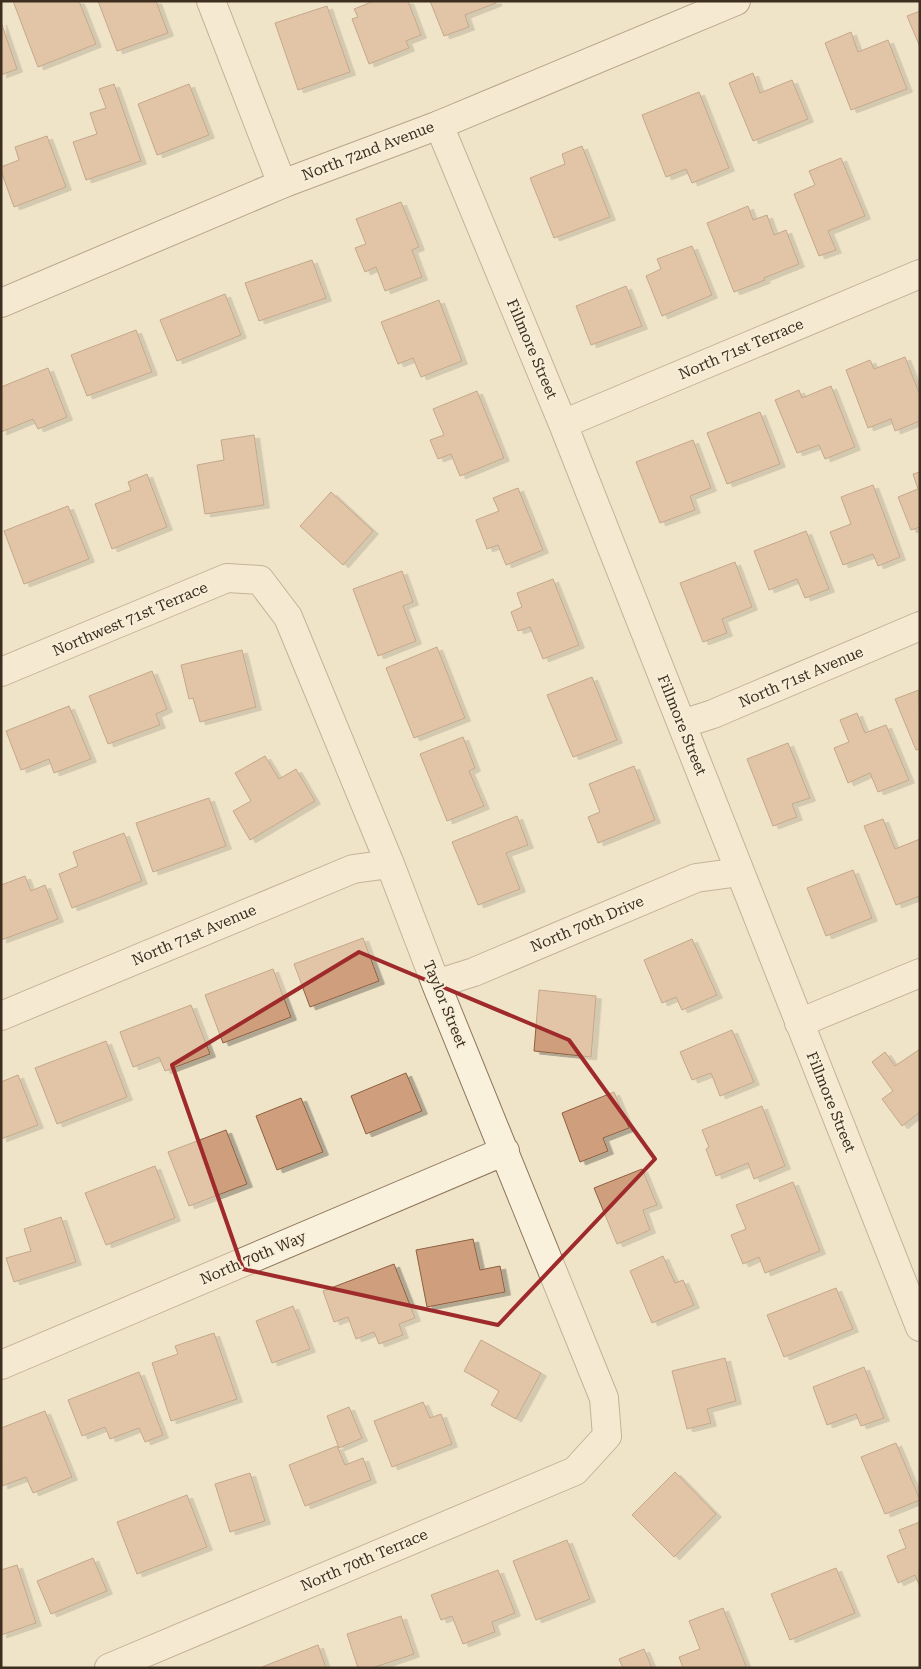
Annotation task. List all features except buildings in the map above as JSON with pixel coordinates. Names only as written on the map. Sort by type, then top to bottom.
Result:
[{"type":"street","points":[[211,1],[282,184]]},
{"type":"street","name":"North 72nd Avenue","points":[[1,303],[282,184],[439,125],[736,1]]},
{"type":"street","name":"Fillmore Street","points":[[439,125],[563,424],[919,1323]]},
{"type":"street","name":"North 71st Terrace","points":[[563,424],[920,274]]},
{"type":"street","name":"Northwest 71st Terrace","points":[[1,672],[226,578],[260,580]]},
{"type":"street","name":"Taylor Street","points":[[260,580],[288,617],[390,864],[436,984],[604,1398],[606,1436]]},
{"type":"street","name":"North 71st Avenue","points":[[682,724],[713,714],[920,626]]},
{"type":"street","name":"North 71st Avenue","points":[[1,1016],[353,869],[390,864]]},
{"type":"street","name":"North 70th Drive","points":[[436,984],[474,972],[696,878],[740,872]]},
{"type":"street","points":[[800,1023],[920,973]]},
{"type":"street","name":"North 70th Way","points":[[1,1365],[505,1152]]},
{"type":"street","name":"North 70th Terrace","points":[[109,1668],[575,1471],[606,1436]]},
{"type":"highlighted area","points":[[359,952],[569,1040],[655,1159],[498,1325],[243,1269],[172,1065]]}]
